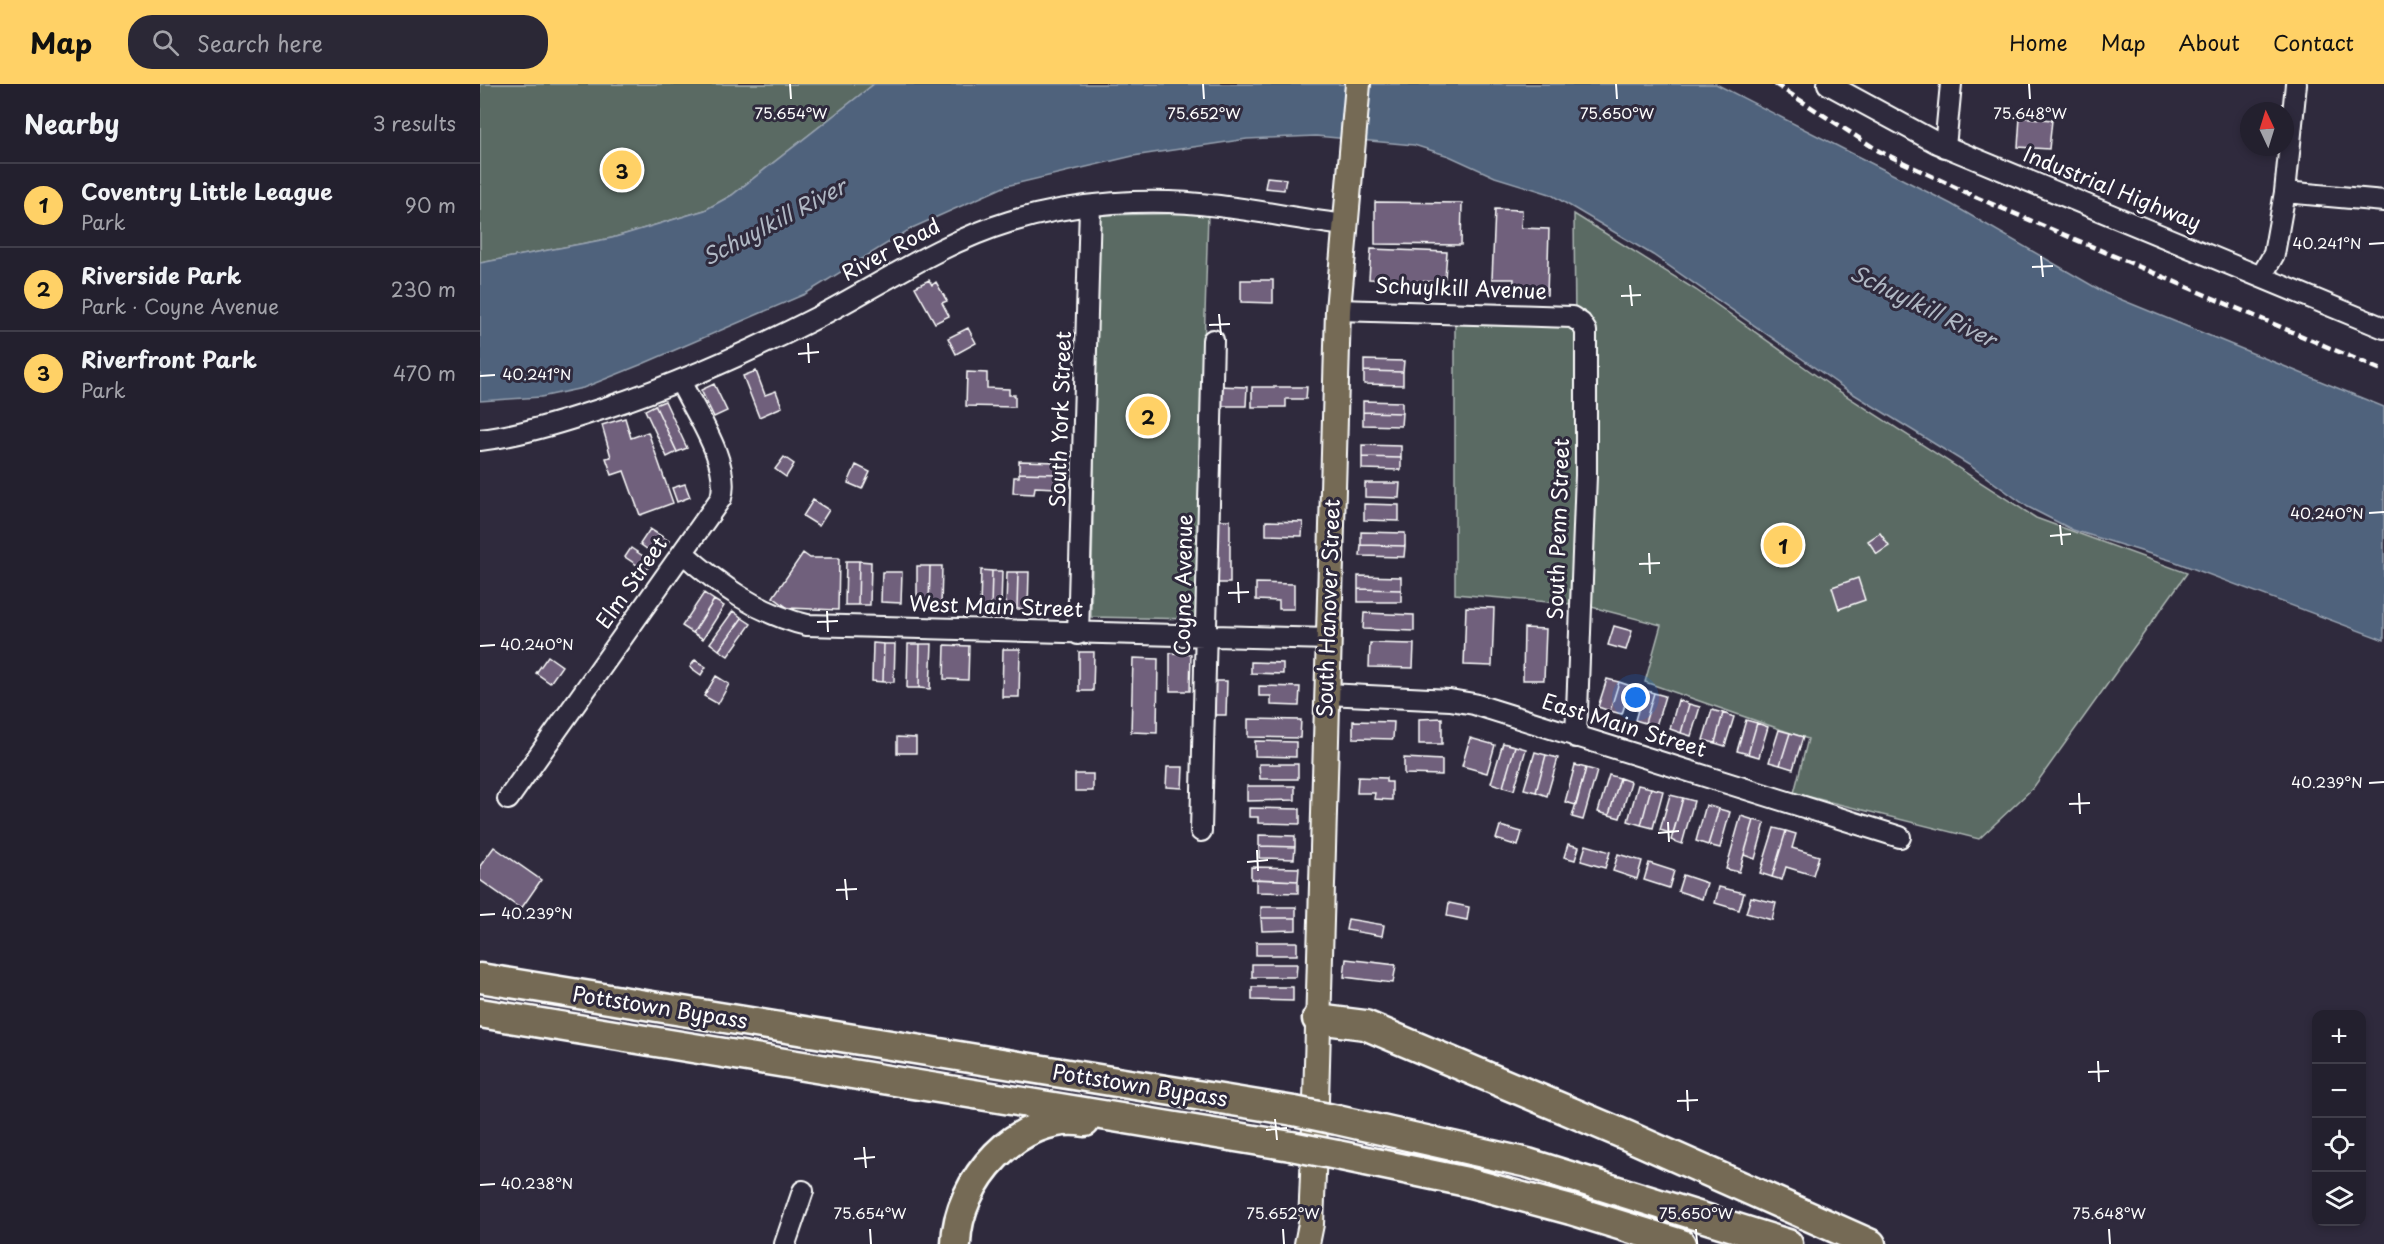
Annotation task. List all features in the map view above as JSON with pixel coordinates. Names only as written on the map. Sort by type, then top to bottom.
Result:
[{"type":"highway","name":"Pottstown Bypass","points":[[484,978],[1294,1111],[1528,1163],[1788,1244]]},
{"type":"highway","name":"Pottstown Bypass","points":[[480,1013],[1136,1118],[1291,1146],[1467,1182],[1571,1210],[1681,1244]]},
{"type":"highway","points":[[1317,1019],[1365,1025],[1628,1136],[1871,1244]]},
{"type":"highway","points":[[480,1023],[593,1032]]},
{"type":"highway","points":[[956,1244],[960,1214],[970,1190],[994,1157],[1014,1142],[1037,1128],[1061,1121],[1117,1128],[1136,1118]]},
{"type":"main road","name":"South Hanover Street","points":[[1312,1171],[1338,310],[1358,84]]},
{"type":"main road","points":[[1291,1244],[1312,1171]]},
{"type":"main road","points":[[1307,1244],[1311,1224],[1312,1171]]},
{"type":"street","name":"Industrial Highway","points":[[1828,84],[1945,147],[2384,328]]},
{"type":"street","points":[[1945,147],[1951,84]]},
{"type":"street","points":[[2261,276],[2274,254],[2285,192],[2296,84]]},
{"type":"street","points":[[2285,192],[2384,201]]},
{"type":"street","name":"River Road","points":[[480,440],[501,438],[553,424],[680,381],[820,315],[931,253],[973,234],[1052,212],[1090,206],[1167,202],[1216,205],[1346,225]]},
{"type":"street","name":"South York Street","points":[[1078,634],[1090,206]]},
{"type":"street","name":"Schuylkill Avenue","points":[[1338,310],[1572,317],[1581,323]]},
{"type":"street","name":"South Penn Street","points":[[1576,737],[1586,475],[1586,331],[1581,323]]},
{"type":"street","name":"Coyne Avenue","points":[[1200,831],[1213,340]]},
{"type":"street","name":"Elm Street","points":[[508,799],[721,498],[725,485],[722,466],[680,381]]},
{"type":"street","name":"West Main Street","points":[[683,553],[702,570],[765,612],[807,625],[1329,639]]},
{"type":"street","name":"East Main Street","points":[[1327,694],[1450,700],[1474,704],[1900,837]]},
{"type":"street","points":[[785,1244],[803,1191]]},
{"type":"green space","points":[[480,84],[874,84],[732,195],[705,210],[612,238],[480,263]]},
{"type":"green space","points":[[1208,213],[1196,619],[1091,617],[1099,215]]},
{"type":"green space","points":[[1574,214],[1696,290],[1831,386],[2036,518],[2187,573],[2033,788],[1979,839],[1794,793],[1808,739],[1645,682],[1661,625],[1584,605],[1455,594],[1455,324],[1575,325]]},
{"type":"water","name":"Schuylkill River","points":[[874,84],[1716,84],[1951,204],[2105,293],[2384,407],[2384,640],[2173,561],[2073,530],[2028,507],[1969,465],[1847,390],[1653,255],[1550,194],[1495,177],[1449,156],[1414,145],[1316,136],[1247,139],[1133,156],[1006,186],[912,228],[805,294],[640,365],[583,388],[541,397],[480,401],[480,263],[612,238],[705,210],[732,195]]},
{"type":"building","points":[[2020,117],[2052,120],[2049,149],[2018,147]]},
{"type":"building","points":[[1267,177],[1286,179],[1284,190],[1265,188]]},
{"type":"building","points":[[1375,202],[1462,203],[1461,245],[1375,244]]},
{"type":"building","points":[[1495,209],[1522,210],[1521,228],[1549,229],[1547,295],[1513,294],[1514,279],[1492,279]]},
{"type":"building","points":[[1371,249],[1447,252],[1445,278],[1439,278],[1439,282],[1369,279]]},
{"type":"building","points":[[929,280],[932,285],[936,282],[947,301],[942,303],[949,316],[935,323],[915,287]]},
{"type":"building","points":[[1241,280],[1273,280],[1273,303],[1241,302]]},
{"type":"building","points":[[968,328],[976,343],[956,354],[948,338]]},
{"type":"building","points":[[1364,360],[1404,361],[1403,372],[1364,371]]},
{"type":"building","points":[[756,371],[765,395],[776,391],[782,407],[759,417],[743,376]]},
{"type":"building","points":[[1364,371],[1403,372],[1403,385],[1364,384]]},
{"type":"building","points":[[967,372],[987,373],[987,388],[1009,389],[1009,395],[1015,395],[1015,407],[966,406]]},
{"type":"building","points":[[714,384],[727,411],[714,417],[701,390]]},
{"type":"building","points":[[1218,386],[1247,387],[1246,406],[1218,406]]},
{"type":"building","points":[[1252,387],[1307,387],[1306,399],[1286,399],[1286,407],[1252,407]]},
{"type":"building","points":[[665,401],[687,448],[677,452],[655,405]]},
{"type":"building","points":[[1363,401],[1402,402],[1402,413],[1363,412]]},
{"type":"building","points":[[655,405],[677,452],[667,457],[645,410]]},
{"type":"building","points":[[1363,412],[1402,413],[1401,426],[1363,425]]},
{"type":"building","points":[[625,418],[631,438],[648,432],[673,503],[640,515],[624,471],[612,475],[606,458],[611,457],[602,425]]},
{"type":"building","points":[[1362,445],[1401,446],[1401,458],[1362,457]]},
{"type":"building","points":[[784,457],[794,464],[786,477],[775,469]]},
{"type":"building","points":[[1362,457],[1401,458],[1401,470],[1362,469]]},
{"type":"building","points":[[1019,461],[1059,462],[1058,474],[1019,473]]},
{"type":"building","points":[[856,465],[870,472],[862,489],[848,483]]},
{"type":"building","points":[[1019,473],[1058,474],[1058,488],[1035,487],[1034,494],[1013,493],[1014,477],[1019,477]]},
{"type":"building","points":[[1365,483],[1400,483],[1399,498],[1365,497]]},
{"type":"building","points":[[685,484],[690,497],[677,502],[672,488]]},
{"type":"building","points":[[813,500],[829,510],[819,526],[803,516]]},
{"type":"building","points":[[1364,504],[1399,505],[1399,521],[1364,520]]},
{"type":"building","points":[[1214,520],[1230,520],[1230,583],[1215,583]]},
{"type":"building","points":[[1266,521],[1303,522],[1302,536],[1266,535]]},
{"type":"building","points":[[650,529],[669,541],[658,557],[640,544]]},
{"type":"building","points":[[1361,532],[1405,533],[1405,546],[1361,545]]},
{"type":"building","points":[[1880,533],[1889,546],[1877,554],[1868,541]]},
{"type":"building","points":[[1361,545],[1405,546],[1404,557],[1360,556]]},
{"type":"building","points":[[631,548],[652,562],[646,571],[625,557]]},
{"type":"building","points":[[803,553],[810,558],[839,558],[838,610],[788,608],[773,597]]},
{"type":"building","points":[[846,561],[859,561],[858,605],[845,605]]},
{"type":"building","points":[[859,561],[871,562],[870,605],[858,605]]},
{"type":"building","points":[[917,566],[930,566],[929,607],[917,607]]},
{"type":"building","points":[[930,566],[942,566],[941,608],[929,607]]},
{"type":"building","points":[[981,570],[992,571],[991,608],[980,608]]},
{"type":"building","points":[[992,571],[1002,571],[1001,608],[991,608]]},
{"type":"building","points":[[882,572],[902,572],[901,603],[881,602]]},
{"type":"building","points":[[1007,572],[1018,572],[1017,609],[1006,609]]},
{"type":"building","points":[[1018,572],[1029,572],[1028,609],[1017,609]]},
{"type":"building","points":[[1358,576],[1401,577],[1401,590],[1358,589]]},
{"type":"building","points":[[1858,578],[1865,600],[1839,609],[1832,587]]},
{"type":"building","points":[[1256,583],[1294,584],[1294,609],[1279,609],[1279,601],[1256,600]]},
{"type":"building","points":[[1358,589],[1401,590],[1401,602],[1358,602]]},
{"type":"building","points":[[704,593],[714,600],[693,633],[682,626]]},
{"type":"building","points":[[714,600],[724,606],[703,639],[693,633]]},
{"type":"building","points":[[1466,607],[1494,608],[1492,666],[1464,665]]},
{"type":"building","points":[[733,611],[742,618],[719,650],[710,643]]},
{"type":"building","points":[[1364,613],[1414,615],[1414,631],[1363,629]]},
{"type":"building","points":[[742,618],[751,624],[728,656],[719,650]]},
{"type":"building","points":[[1614,626],[1632,631],[1626,650],[1608,645]]},
{"type":"building","points":[[1524,628],[1546,629],[1544,680],[1523,680]]},
{"type":"building","points":[[873,643],[884,644],[883,682],[872,681]]},
{"type":"building","points":[[1370,643],[1414,644],[1413,668],[1369,667]]},
{"type":"building","points":[[884,644],[895,644],[894,682],[883,682]]},
{"type":"building","points":[[908,644],[920,644],[919,688],[907,688]]},
{"type":"building","points":[[920,644],[932,644],[930,689],[919,688]]},
{"type":"building","points":[[945,645],[969,646],[968,680],[944,679]]},
{"type":"building","points":[[1003,649],[1020,649],[1019,697],[1002,697]]},
{"type":"building","points":[[1079,652],[1094,652],[1093,691],[1079,691]]},
{"type":"building","points":[[1170,653],[1191,654],[1190,691],[1170,691]]},
{"type":"building","points":[[548,656],[562,666],[550,683],[536,673]]},
{"type":"building","points":[[1133,658],[1158,659],[1157,733],[1131,732]]},
{"type":"building","points":[[695,660],[706,667],[701,675],[690,667]]},
{"type":"building","points":[[1251,662],[1283,663],[1283,674],[1251,673]]},
{"type":"building","points":[[716,676],[729,684],[718,704],[704,696]]},
{"type":"building","points":[[1607,679],[1619,682],[1610,711],[1598,707]]},
{"type":"building","points":[[1213,681],[1227,681],[1226,715],[1212,715]]},
{"type":"building","points":[[1619,682],[1631,686],[1622,714],[1610,711]]},
{"type":"building","points":[[1259,686],[1300,687],[1299,706],[1271,705],[1271,696],[1259,696]]},
{"type":"building","points":[[1644,690],[1654,693],[1645,723],[1635,720]]},
{"type":"building","points":[[1654,693],[1665,696],[1656,726],[1645,723]]},
{"type":"building","points":[[1678,700],[1689,704],[1681,733],[1670,729]]},
{"type":"building","points":[[1689,704],[1700,707],[1691,736],[1681,733]]},
{"type":"building","points":[[1712,710],[1723,713],[1715,743],[1703,740]]},
{"type":"building","points":[[1723,713],[1734,717],[1725,746],[1715,743]]},
{"type":"building","points":[[1442,718],[1442,744],[1419,744],[1419,719]]},
{"type":"building","points":[[1248,719],[1301,720],[1300,738],[1248,737]]},
{"type":"building","points":[[1746,720],[1757,723],[1748,754],[1737,751]]},
{"type":"building","points":[[1353,721],[1394,722],[1393,739],[1353,738]]},
{"type":"building","points":[[1757,723],[1768,727],[1759,757],[1748,754]]},
{"type":"building","points":[[1779,730],[1790,733],[1780,765],[1769,762]]},
{"type":"building","points":[[1790,733],[1803,737],[1793,769],[1780,765]]},
{"type":"building","points":[[897,737],[916,738],[916,753],[897,753]]},
{"type":"building","points":[[1470,738],[1495,745],[1487,773],[1462,766]]},
{"type":"building","points":[[1255,741],[1296,742],[1296,757],[1255,756]]},
{"type":"building","points":[[1503,743],[1515,746],[1503,787],[1491,783]]},
{"type":"building","points":[[1515,746],[1526,749],[1514,790],[1503,787]]},
{"type":"building","points":[[1535,752],[1546,755],[1536,792],[1524,789]]},
{"type":"building","points":[[1546,755],[1558,758],[1547,796],[1536,792]]},
{"type":"building","points":[[1404,758],[1442,760],[1442,775],[1404,774]]},
{"type":"building","points":[[1259,764],[1298,764],[1298,779],[1260,779]]},
{"type":"building","points":[[1575,765],[1586,768],[1576,805],[1565,802]]},
{"type":"building","points":[[1167,767],[1183,767],[1182,788],[1166,787]]},
{"type":"building","points":[[1586,768],[1597,771],[1583,820],[1572,817]]},
{"type":"building","points":[[1075,774],[1093,774],[1093,791],[1075,791]]},
{"type":"building","points":[[1609,775],[1620,778],[1609,815],[1598,812]]},
{"type":"building","points":[[1358,777],[1386,778],[1386,782],[1392,782],[1392,800],[1374,799],[1375,793],[1357,793]]},
{"type":"building","points":[[1620,778],[1631,782],[1620,818],[1609,815]]},
{"type":"building","points":[[1638,785],[1651,788],[1641,825],[1628,821]]},
{"type":"building","points":[[1247,786],[1295,786],[1295,800],[1247,801]]},
{"type":"building","points":[[1651,788],[1663,791],[1653,828],[1641,825]]},
{"type":"building","points":[[1670,795],[1683,798],[1673,834],[1660,830]]},
{"type":"building","points":[[1683,798],[1694,801],[1682,844],[1671,840]]},
{"type":"building","points":[[1706,805],[1719,809],[1708,845],[1696,841]]},
{"type":"building","points":[[1249,808],[1300,809],[1300,824],[1258,823],[1258,817],[1249,817]]},
{"type":"building","points":[[1719,809],[1730,812],[1720,848],[1708,845]]},
{"type":"building","points":[[1741,816],[1754,820],[1739,872],[1726,869]]},
{"type":"building","points":[[1754,820],[1765,823],[1755,859],[1744,855]]},
{"type":"building","points":[[1500,826],[1522,832],[1518,846],[1496,839]]},
{"type":"building","points":[[1774,828],[1786,831],[1772,877],[1760,873]]},
{"type":"building","points":[[1786,831],[1796,834],[1792,848],[1819,856],[1813,875],[1786,867],[1782,880],[1772,877]]},
{"type":"building","points":[[1259,835],[1295,836],[1295,847],[1259,846]]},
{"type":"building","points":[[1568,844],[1579,847],[1575,860],[1564,857]]},
{"type":"building","points":[[1586,845],[1610,852],[1605,868],[1581,861]]},
{"type":"building","points":[[1259,846],[1295,847],[1294,859],[1259,858]]},
{"type":"building","points":[[494,847],[541,880],[521,909],[480,880],[480,866]]},
{"type":"building","points":[[1618,854],[1642,861],[1637,879],[1613,871]]},
{"type":"building","points":[[1649,863],[1674,871],[1669,888],[1644,880]]},
{"type":"building","points":[[1251,867],[1299,868],[1298,881],[1251,879]]},
{"type":"building","points":[[1683,875],[1707,883],[1702,899],[1678,891]]},
{"type":"building","points":[[1256,879],[1298,881],[1298,893],[1256,892]]},
{"type":"building","points":[[1719,887],[1744,893],[1739,910],[1715,903]]},
{"type":"building","points":[[1751,897],[1776,903],[1772,920],[1746,913]]},
{"type":"building","points":[[1449,903],[1469,907],[1467,920],[1447,916]]},
{"type":"building","points":[[1261,907],[1296,907],[1296,918],[1261,918]]},
{"type":"building","points":[[1261,918],[1296,918],[1296,930],[1262,931]]},
{"type":"building","points":[[1348,919],[1384,925],[1382,936],[1346,930]]},
{"type":"building","points":[[1256,942],[1297,942],[1297,955],[1256,955]]},
{"type":"building","points":[[1346,959],[1396,965],[1393,983],[1344,977]]},
{"type":"building","points":[[1252,964],[1297,964],[1296,977],[1252,977]]},
{"type":"building","points":[[1252,987],[1293,987],[1293,1001],[1252,1000]]},
{"type":"railway","points":[[1775,84],[1879,151],[1978,198],[2384,371]]},
{"type":"place","name":"Riverfront Park","points":[[622,170]]},
{"type":"place","name":"Riverside Park","points":[[1148,416]]},
{"type":"place","name":"Coventry Little League","points":[[1783,545]]}]
